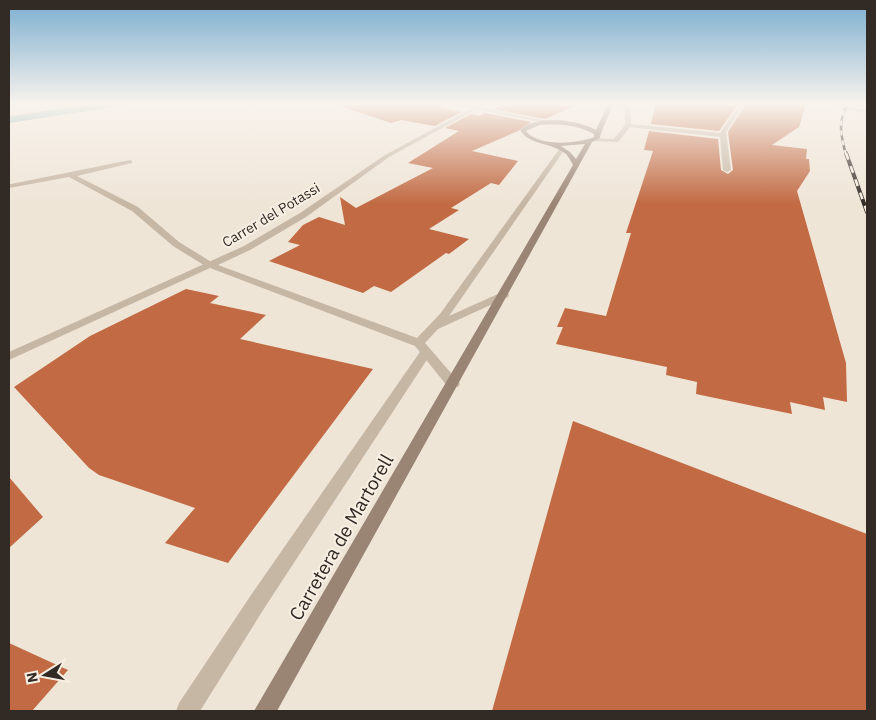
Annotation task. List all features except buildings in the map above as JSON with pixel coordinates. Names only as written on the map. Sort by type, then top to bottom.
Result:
[{"type":"main road","points":[[532,138],[562,149],[576,164]]},
{"type":"main road","name":"Carretera de Martorell","points":[[265,711],[504,295],[576,164],[591,141],[597,138]]},
{"type":"main road","points":[[547,142],[569,144],[591,141]]},
{"type":"street","name":"Carrer del Potassi","points":[[9,356],[247,248],[295,220],[388,156],[421,138]]},
{"type":"street","points":[[591,141],[616,141],[619,138]]},
{"type":"street","points":[[723,138],[727,170]]},
{"type":"street","points":[[187,711],[423,348],[434,328],[562,149]]},
{"type":"street","points":[[11,186],[130,162]]},
{"type":"street","points":[[70,175],[135,209],[176,244],[210,265],[423,348],[453,384]]},
{"type":"street","points":[[434,328],[504,295]]},
{"type":"railway","points":[[843,138],[846,155]]},
{"type":"railway","points":[[846,153],[867,212]]}]
